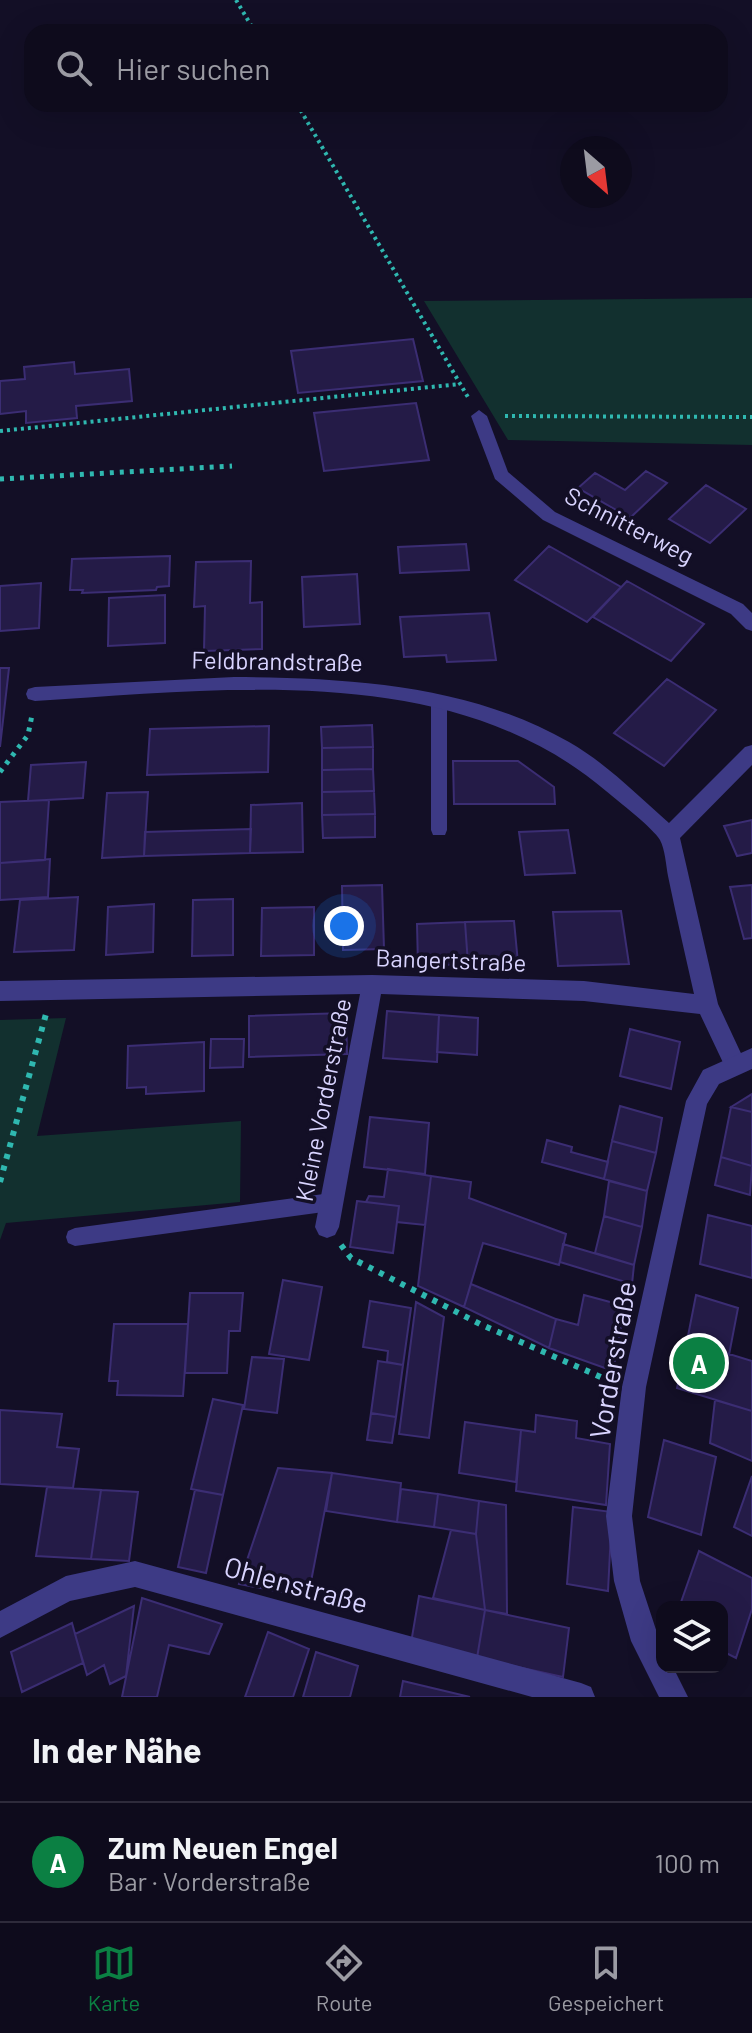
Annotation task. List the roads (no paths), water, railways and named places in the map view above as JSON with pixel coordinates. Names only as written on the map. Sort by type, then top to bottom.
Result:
[{"type":"street","name":"Schnitterweg","points":[[479,416],[501,475],[549,516],[737,609],[752,624]]},
{"type":"street","name":"Feldbrandstraße","points":[[35,694],[213,685],[363,687],[439,703],[512,723],[561,747],[611,784],[669,836]]},
{"type":"street","points":[[743,1061],[707,1005],[669,836],[752,753]]},
{"type":"street","name":"Bangertstraße","points":[[0,991],[372,984],[584,991],[707,1005]]},
{"type":"street","name":"Kleine Vorderstraße","points":[[327,1227],[372,984]]},
{"type":"street","name":"Vorderstraße","points":[[674,1697],[644,1641],[627,1581],[619,1516],[634,1387],[697,1101],[711,1077],[743,1061]]},
{"type":"street","name":"Ohlenstraße","points":[[0,1625],[66,1589],[135,1574],[581,1697]]},
{"type":"lane","points":[[439,703],[439,830]]},
{"type":"lane","points":[[75,1237],[331,1202]]},
{"type":"place","name":"Zum Neuen Engel","points":[[699,1363]]}]
